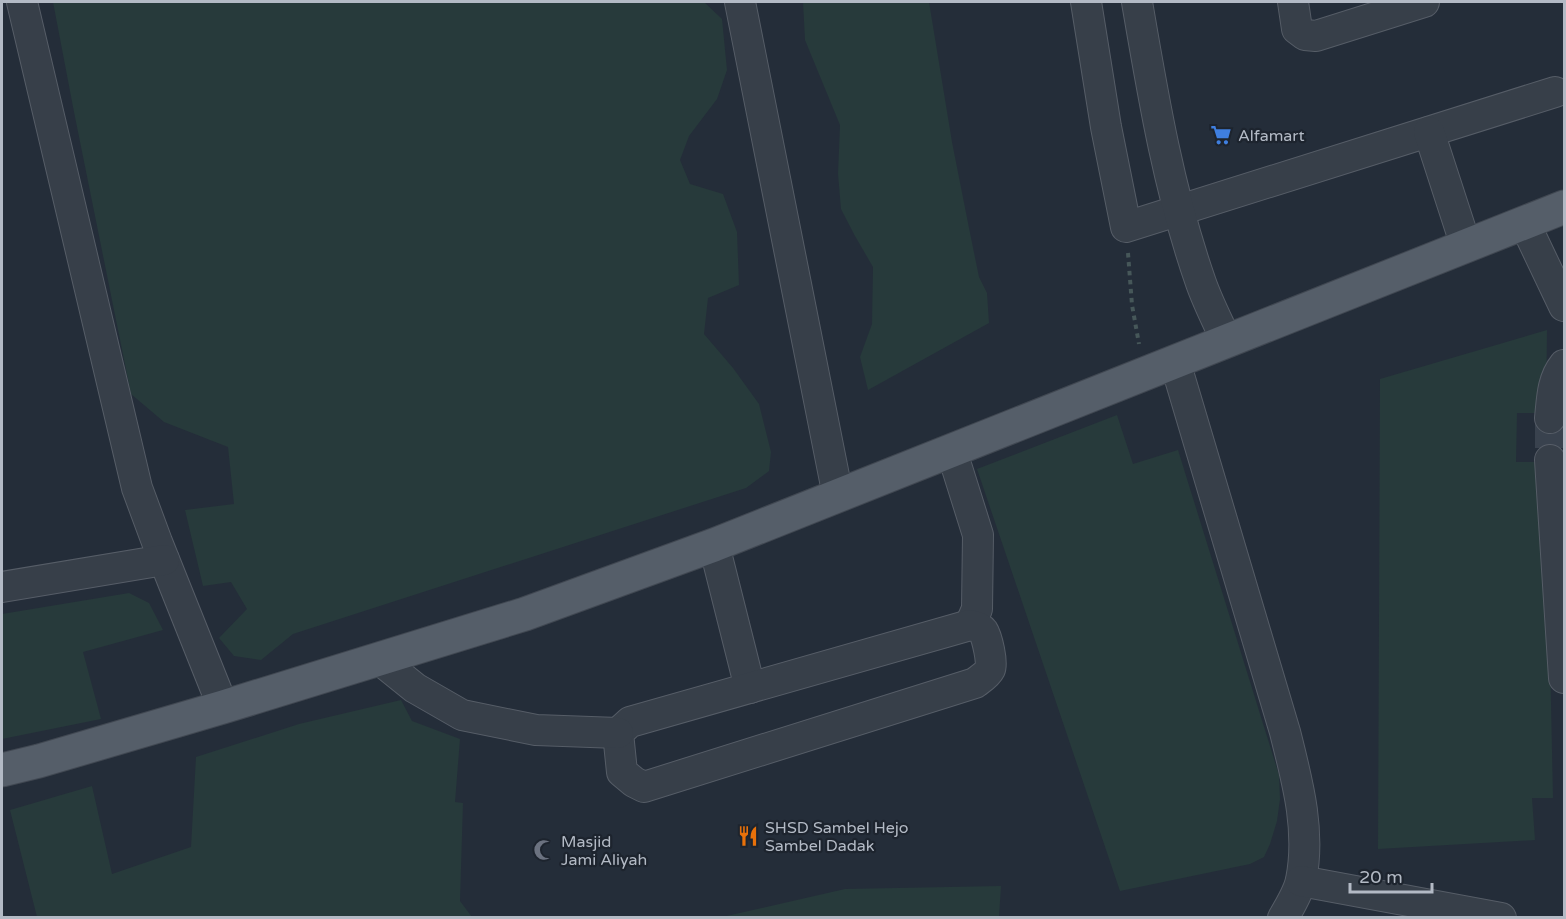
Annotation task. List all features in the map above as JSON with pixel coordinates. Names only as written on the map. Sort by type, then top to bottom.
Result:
[{"type":"main road","points":[[2,770],[39,761],[525,614],[714,545],[1564,207]]},
{"type":"street","points":[[22,2],[137,488],[223,706]]},
{"type":"street","points":[[740,2],[838,496]]},
{"type":"street","points":[[1086,2],[1106,127],[1126,227],[1555,92]]},
{"type":"street","points":[[1137,2],[1150,81],[1179,212],[1202,285],[1227,342]]},
{"type":"street","points":[[1295,15],[1305,35],[1316,36],[1422,2]]},
{"type":"street","points":[[1429,132],[1466,246]]},
{"type":"street","points":[[1524,222],[1564,306]]},
{"type":"street","points":[[1175,362],[1295,771],[1305,831],[1301,881],[1283,918]]},
{"type":"street","points":[[1550,418],[1552,393],[1557,374],[1564,365]]},
{"type":"street","points":[[950,451],[978,535],[977,609],[970,625]]},
{"type":"street","points":[[1550,460],[1564,678]]},
{"type":"street","points":[[714,545],[750,688]]},
{"type":"street","points":[[2,587],[164,560]]},
{"type":"street","points":[[379,659],[415,688],[462,715],[536,730],[618,733],[630,722],[970,625],[984,631],[992,661],[991,668],[975,683],[644,787],[622,772],[618,733]]},
{"type":"street","points":[[1301,881],[1501,918]]},
{"type":"path","points":[[1126,227],[1132,305],[1145,374]]},
{"type":"shaded area","points":[[53,2],[704,2],[722,19],[727,70],[717,99],[689,136],[680,160],[690,184],[723,194],[737,232],[739,285],[708,298],[704,334],[759,404],[771,452],[769,471],[746,488],[293,634],[261,660],[234,656],[219,638],[247,609],[231,582],[203,586],[185,510],[234,504],[228,447],[164,422],[131,394]]},
{"type":"shaded area","points":[[803,2],[929,2],[969,228],[979,277],[987,293],[989,323],[868,390],[860,357],[872,324],[873,267],[841,209],[838,174],[840,125],[805,40]]},
{"type":"shaded area","points":[[1547,330],[1546,413],[1517,413],[1516,462],[1546,462],[1553,798],[1532,798],[1535,840],[1378,849],[1380,379]]},
{"type":"shaded area","points":[[1117,415],[1133,464],[1178,450],[1279,775],[1280,799],[1277,821],[1264,857],[1250,864],[1120,891],[977,469]]},
{"type":"shaded area","points":[[129,593],[149,603],[163,630],[83,652],[101,719],[2,739],[2,614]]},
{"type":"shaded area","points":[[401,700],[412,721],[460,739],[455,802],[463,803],[460,901],[472,917],[37,917],[10,810],[92,786],[112,874],[191,847],[196,757],[299,724]]},
{"type":"shaded area","points":[[1001,886],[999,917],[722,917],[845,889]]},
{"type":"tunnel","points":[[1550,418],[1550,460]]},
{"type":"place","name":"Alfamart","points":[[1221,135]]},
{"type":"place","name":"SHSD Sambel Hejo Sambel Dadak","points":[[748,836]]},
{"type":"place","name":"Masjid Jami Aliyah","points":[[544,850]]}]
